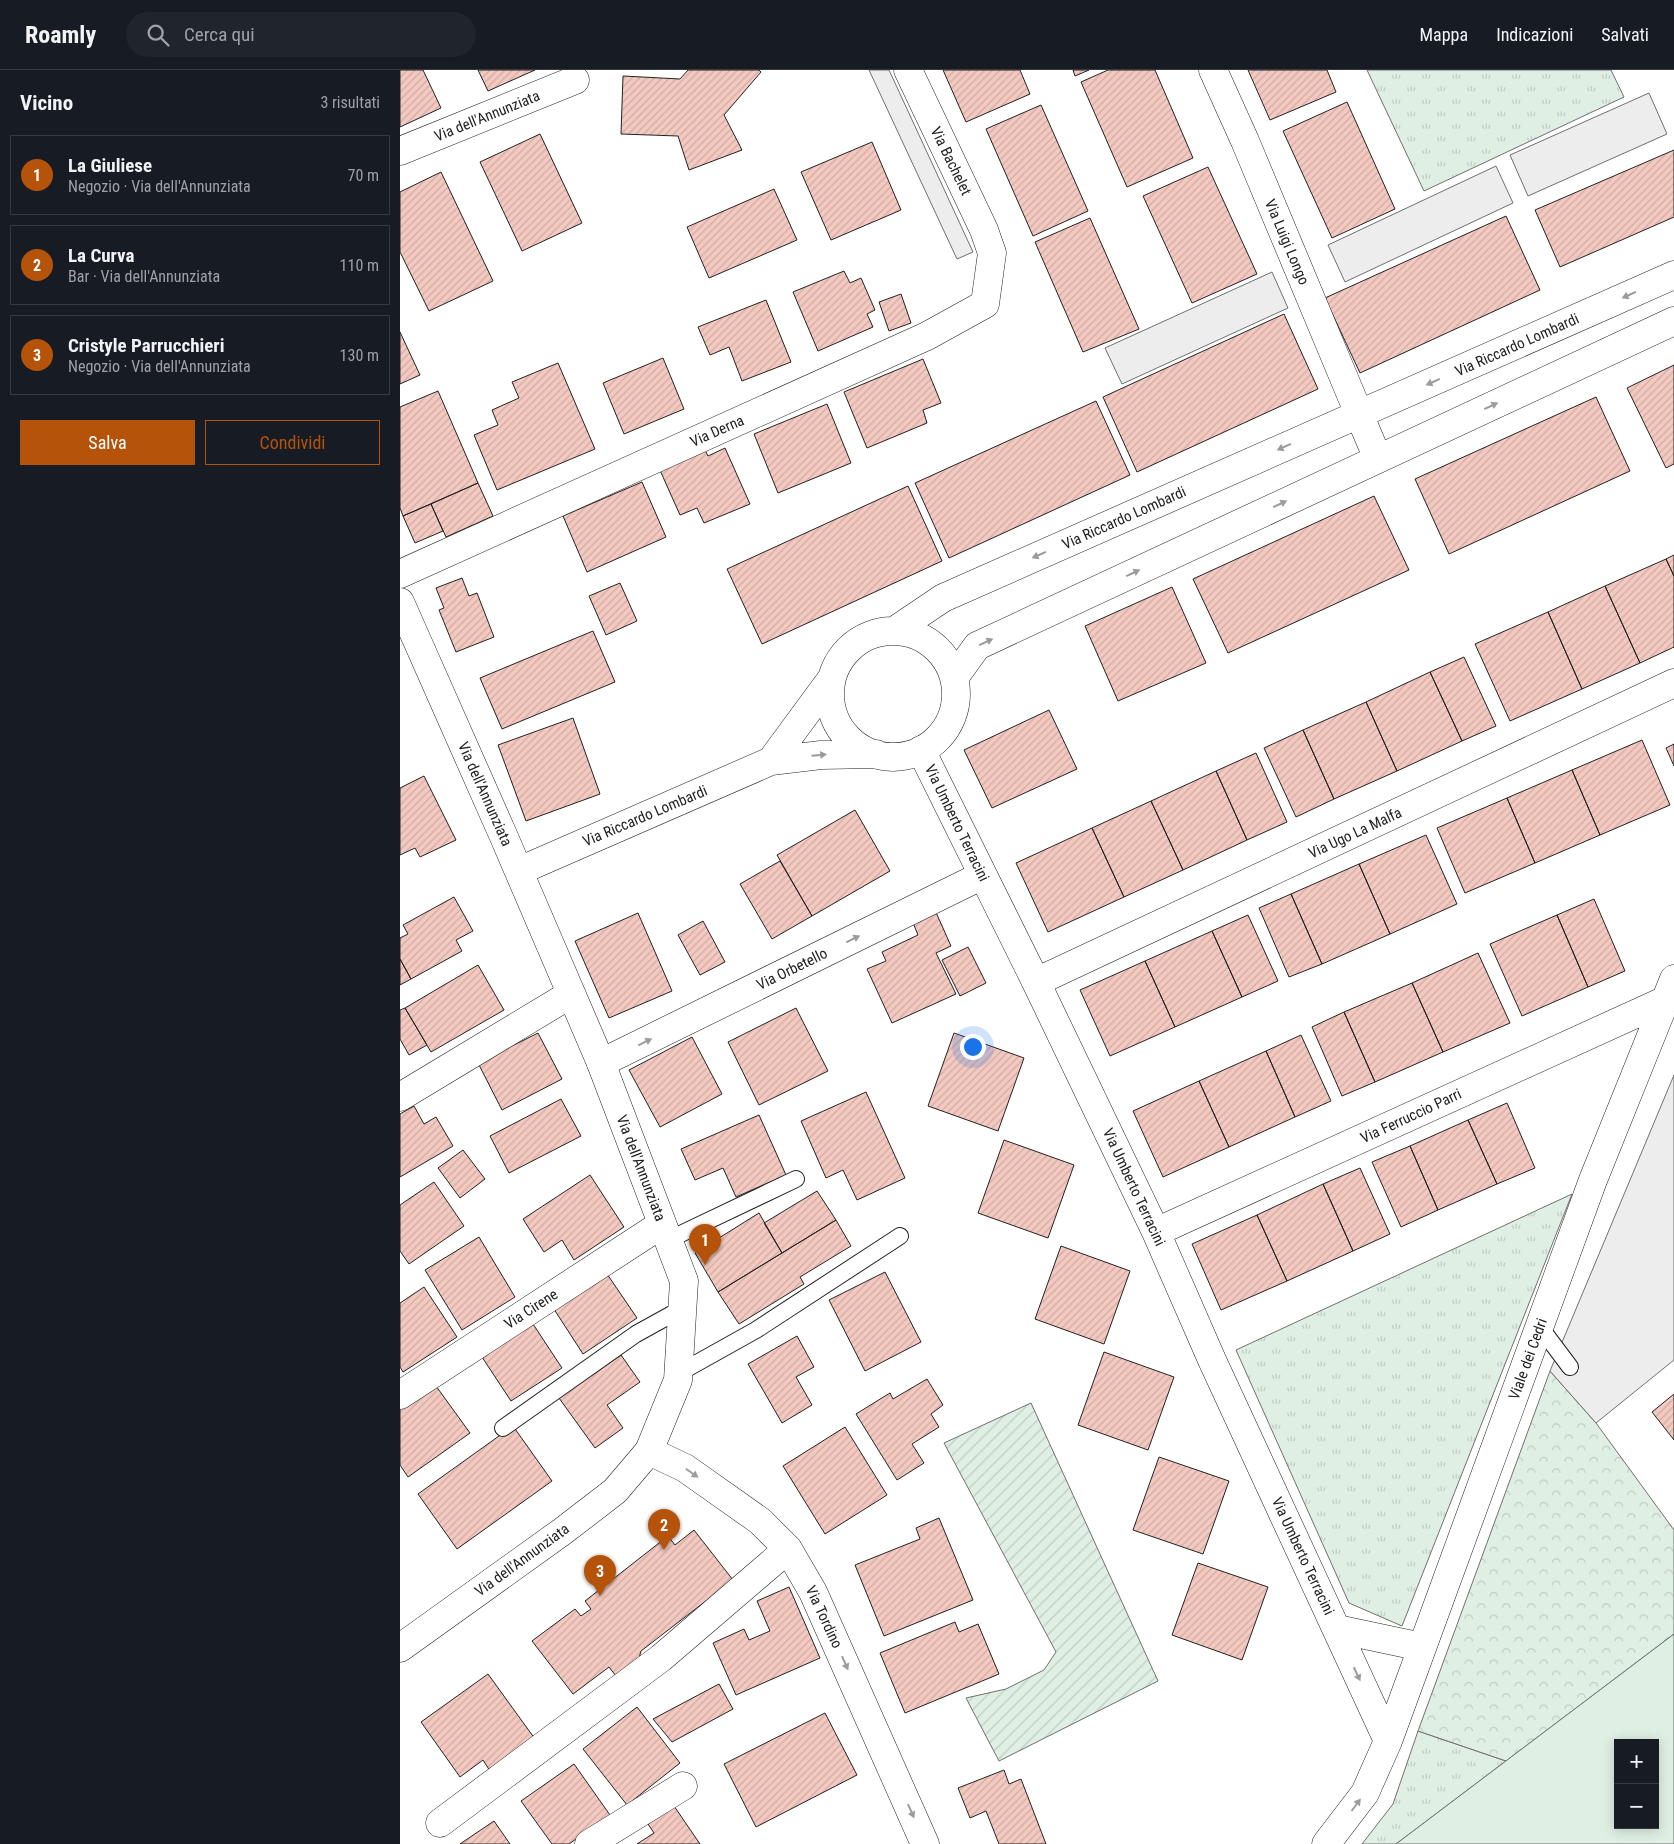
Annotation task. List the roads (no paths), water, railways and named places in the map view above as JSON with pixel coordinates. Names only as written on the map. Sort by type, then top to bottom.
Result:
[{"type":"street","name":"Via Bachelet","points":[[908,70],[984,230],[992,253]]},
{"type":"street","name":"Via Luigi Longo","points":[[1213,70],[1245,141],[1359,414]]},
{"type":"street","name":"Via dell'Annunziata","points":[[400,151],[575,80]]},
{"type":"street","name":"Via Derna","points":[[400,574],[927,336],[985,304],[992,253]]},
{"type":"street","name":"Via Riccardo Lombardi","points":[[894,631],[943,598],[1674,275]]},
{"type":"street","points":[[954,678],[977,646],[1674,322]]},
{"type":"street","points":[[1359,414],[1378,458]]},
{"type":"street","name":"Via dell'Annunziata","points":[[400,602],[519,871],[601,1063],[684,1281],[678,1380],[649,1451],[615,1491],[563,1531],[400,1648]]},
{"type":"street","name":"Via Riccardo Lombardi","points":[[519,871],[771,761],[822,755],[876,754],[891,757],[922,750],[939,737],[950,720],[956,699],[954,678],[946,659],[932,644],[914,634],[894,631],[874,634],[855,644],[841,659],[832,678],[771,761]]},
{"type":"street","name":"Via Riccardo Lombardi","points":[[832,678],[830,697],[834,716],[844,733],[858,746],[876,754]]},
{"type":"street","name":"Via Ugo La Malfa","points":[[1036,982],[1674,683]]},
{"type":"street","name":"Via Umberto Terracini","points":[[922,750],[1156,1232],[1212,1360],[1388,1741]]},
{"type":"street","name":"Via Orbetello","points":[[601,1063],[983,875]]},
{"type":"street","name":"Via Ferruccio Parri","points":[[1156,1232],[1670,990]]},
{"type":"street","name":"Viale dei Cedri","points":[[1388,1741],[1593,1180],[1670,990]]},
{"type":"street","points":[[400,1097],[571,994]]},
{"type":"street","name":"Via Cirene","points":[[400,1395],[666,1232]]},
{"type":"street","name":"Via Tordino","points":[[649,1451],[685,1468],[760,1521],[788,1549],[813,1592],[925,1844]]},
{"type":"street","points":[[440,1823],[661,1658],[788,1549]]},
{"type":"street","name":"Via Umberto Terracini","points":[[1337,1629],[1422,1647]]},
{"type":"street","points":[[1326,1844],[1365,1793],[1388,1741]]},
{"type":"street","points":[[590,1844],[682,1786]]},
{"type":"lane","points":[[666,1232],[796,1179]]},
{"type":"lane","points":[[679,1373],[756,1330],[900,1236]]},
{"type":"lane","points":[[504,1428],[636,1334],[682,1308]]},
{"type":"lane","points":[[1540,1327],[1570,1367]]},
{"type":"place","name":"La Giuliese","points":[[705,1265]]},
{"type":"place","name":"La Curva","points":[[664,1550]]},
{"type":"place","name":"Cristyle Parrucchieri","points":[[600,1596]]}]
